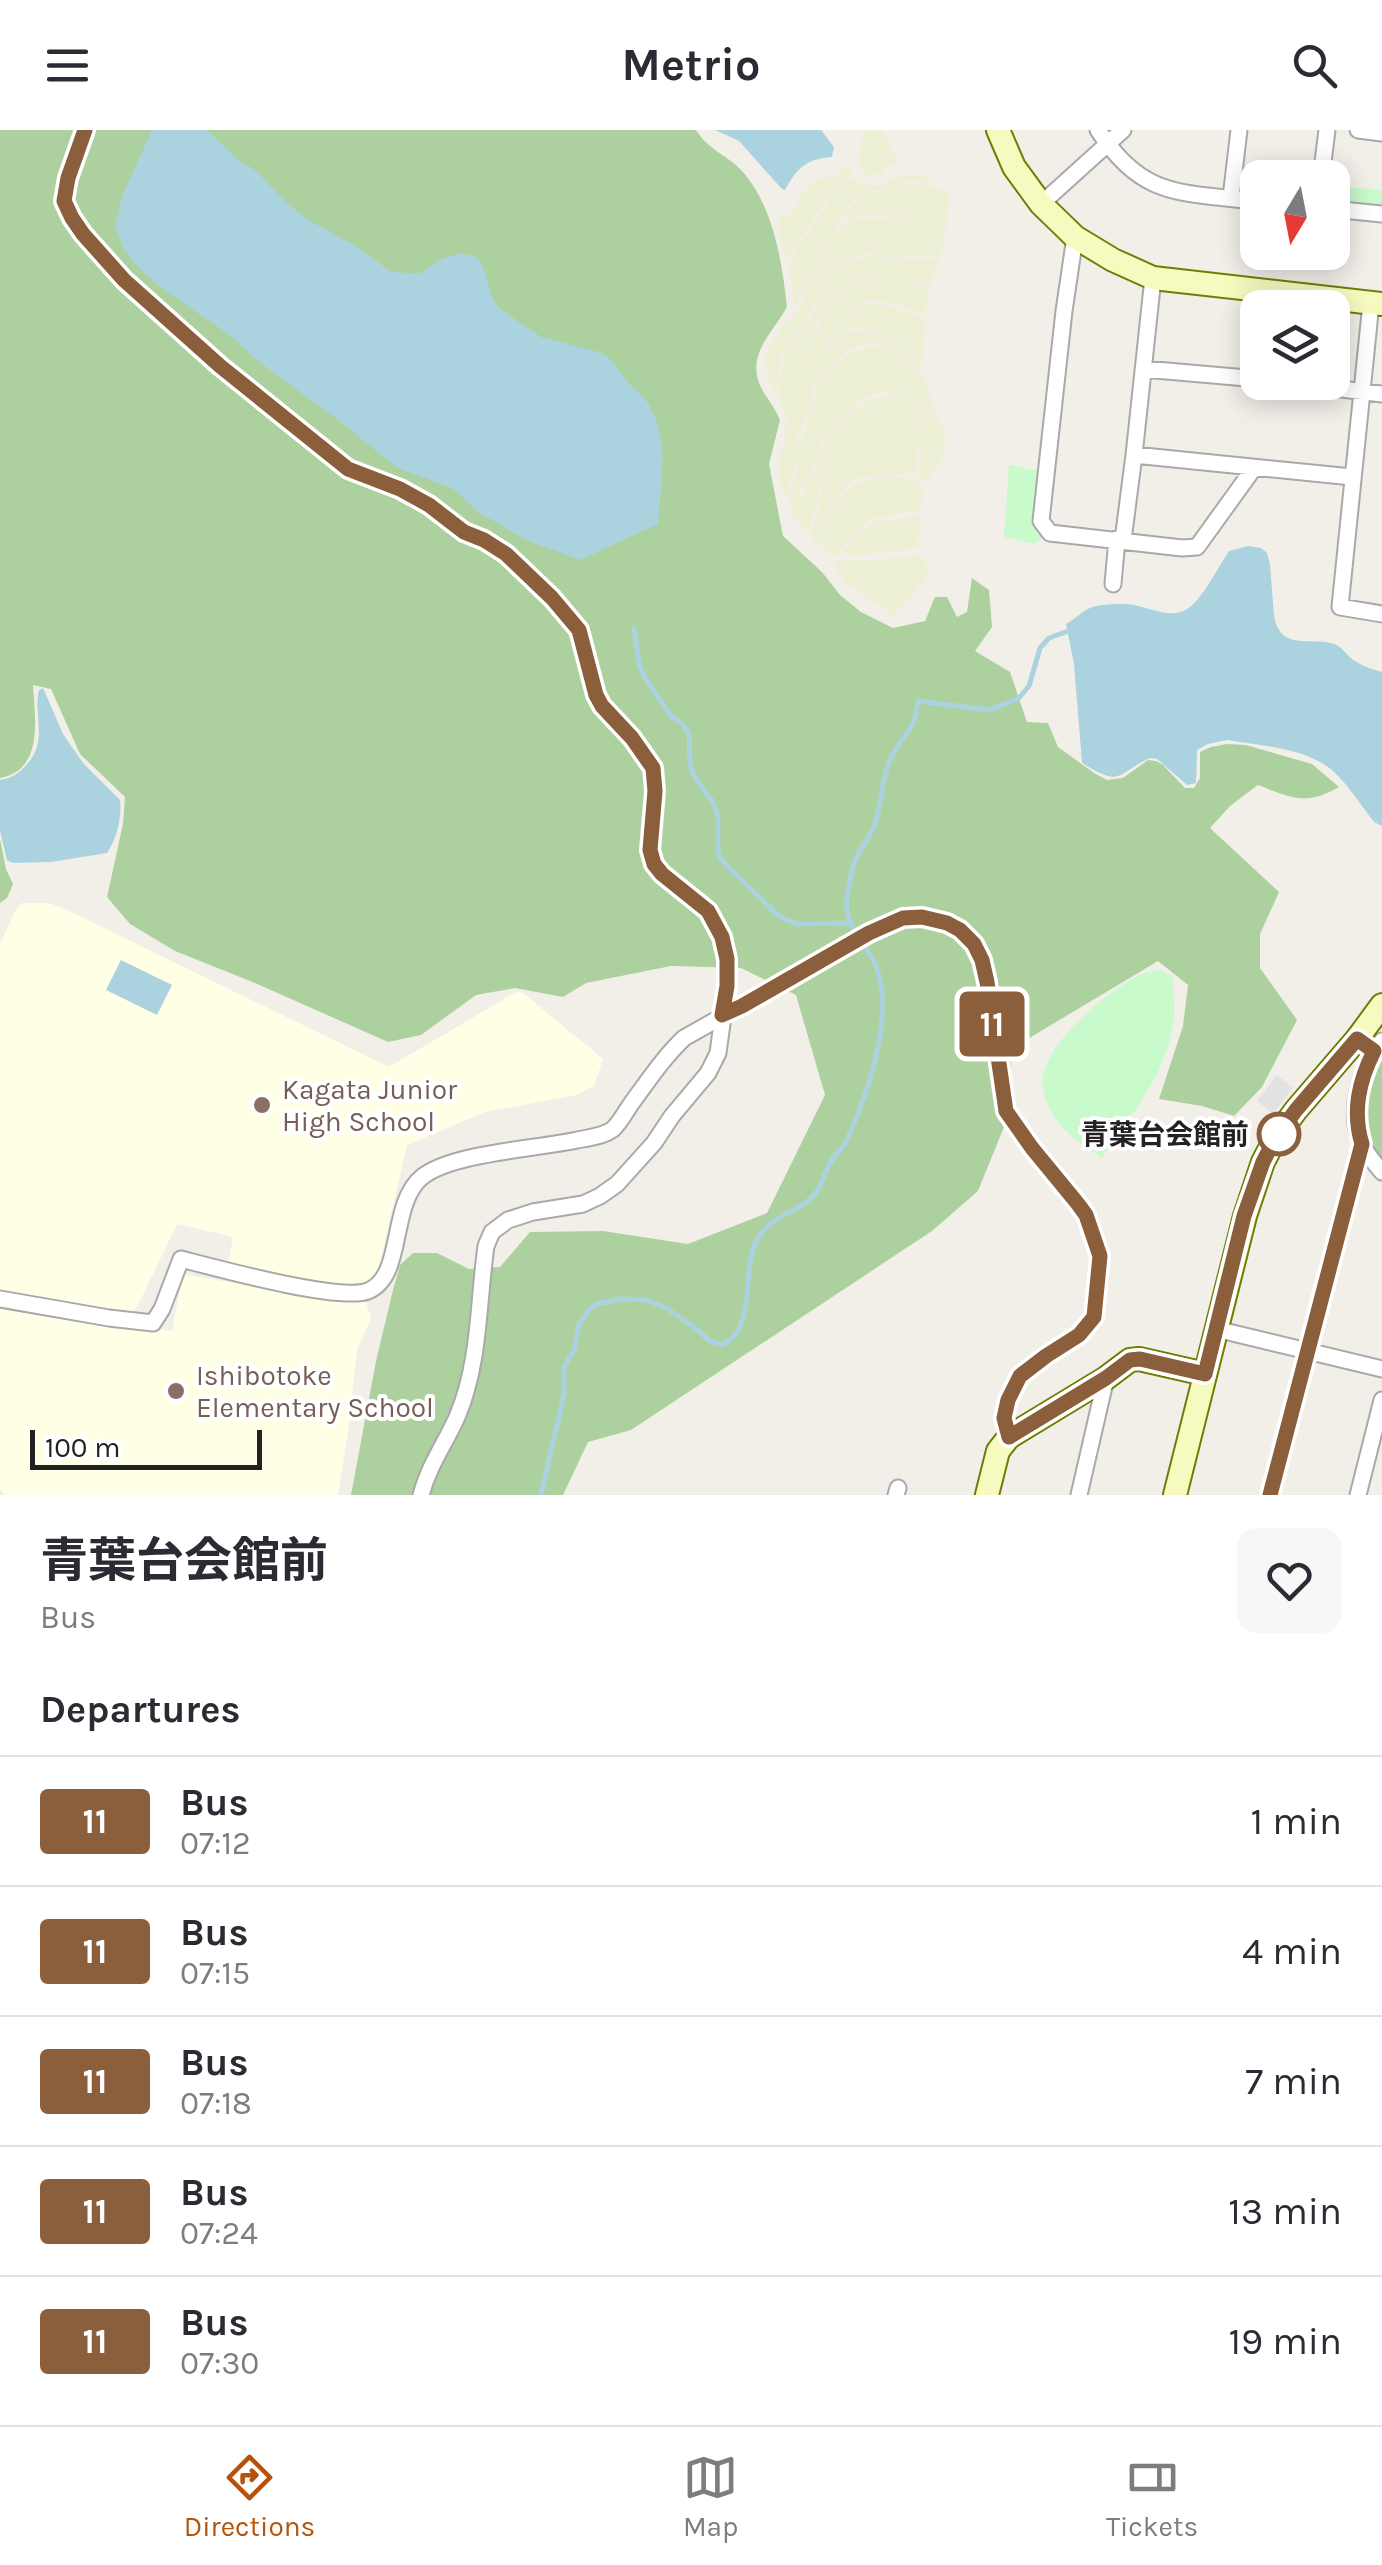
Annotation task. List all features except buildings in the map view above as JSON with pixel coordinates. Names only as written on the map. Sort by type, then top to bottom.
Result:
[{"type":"street","points":[[85,130],[64,201],[83,234],[124,280],[220,366],[348,469],[400,489],[464,532],[506,554],[579,630],[596,695],[653,768],[650,850],[654,864],[708,911],[722,937],[727,973],[715,1063],[654,1144],[617,1184],[600,1196],[583,1204],[532,1212],[508,1220],[492,1232],[486,1246],[473,1357],[464,1394],[420,1495]]},
{"type":"street","points":[[998,130],[1014,167],[1042,204],[1074,237],[1113,260],[1153,278],[1376,304],[1362,392],[1340,606],[1382,614]]},
{"type":"street","points":[[1098,130],[1106,146],[1149,182],[1205,198],[1240,199]]},
{"type":"street","points":[[1042,204],[1123,130]]},
{"type":"street","points":[[1231,198],[1239,130]]},
{"type":"street","points":[[1323,160],[1327,130]]},
{"type":"street","points":[[1358,130],[1382,133]]},
{"type":"street","points":[[1350,211],[1382,214]]},
{"type":"street","points":[[1074,237],[1040,521],[1050,533],[1197,547],[1254,468]]},
{"type":"street","points":[[1113,584],[1134,455],[1153,278]]},
{"type":"street","points":[[1144,369],[1240,378]]},
{"type":"street","points":[[1350,390],[1382,394]]},
{"type":"street","points":[[1134,455],[1352,477]]},
{"type":"street","points":[[0,1300],[153,1323],[181,1259],[332,1292],[356,1294],[372,1290],[384,1277],[402,1208],[421,1178],[442,1164],[582,1139],[613,1129],[664,1056],[684,1038],[869,933],[903,918],[922,917],[947,923],[974,944],[987,982],[1006,1111],[1086,1215],[1100,1256],[1094,1317],[1079,1335],[1020,1376],[1004,1418],[1009,1437]]},
{"type":"street","points":[[1382,1006],[1357,1100],[1362,1144],[1382,1172]]},
{"type":"street","points":[[1175,1495],[1244,1216],[1263,1162],[1296,1110],[1371,1044]]},
{"type":"street","points":[[1270,1495],[1362,1144]]},
{"type":"street","points":[[1216,1329],[1382,1369]]},
{"type":"street","points":[[987,1495],[998,1451],[1009,1437],[1130,1360],[1205,1374]]},
{"type":"street","points":[[1079,1495],[1106,1378]]},
{"type":"street","points":[[1358,1495],[1382,1400]]},
{"type":"shaded area","points":[[864,130],[882,130],[899,163],[884,167],[881,174],[866,175],[858,161]]},
{"type":"shaded area","points":[[850,162],[853,174],[824,202],[787,260],[780,242],[778,218],[788,215],[814,181],[833,177]]},
{"type":"shaded area","points":[[907,175],[922,176],[935,184],[910,181],[855,197],[838,221],[819,269],[794,307],[788,263],[827,203],[849,180],[855,178],[860,184],[879,186]]},
{"type":"shaded area","points":[[910,184],[939,187],[948,193],[940,257],[851,257],[825,286],[782,355],[775,393],[769,384],[764,357],[820,271],[834,233],[860,218],[939,220],[860,216],[847,221],[848,215],[840,222],[859,197]]},
{"type":"shaded area","points":[[854,259],[940,259],[931,285],[891,280],[930,288],[925,316],[897,304],[869,300],[818,331],[831,298],[857,284],[881,278],[865,279],[835,293],[824,306],[818,320],[799,393],[816,334],[868,303],[895,307],[926,320],[922,358],[877,333],[856,328],[829,341],[821,354],[841,336],[866,332],[921,360],[921,370],[882,345],[874,343],[849,350],[835,362],[816,390],[815,382],[812,406],[798,433],[797,448],[814,407],[816,393],[833,367],[848,354],[873,345],[922,374],[940,421],[913,398],[942,425],[946,441],[941,464],[937,461],[939,466],[927,480],[918,477],[919,441],[915,475],[873,476],[848,484],[827,510],[820,546],[811,537],[822,489],[843,453],[827,471],[809,534],[799,523],[801,513],[797,521],[788,501],[798,455],[786,499],[780,482],[778,454],[787,438],[786,415],[777,392],[786,352],[837,272]],"holes":[[[887,392],[906,398],[913,405],[934,456],[905,400],[878,397],[834,423],[801,501],[800,491],[809,480],[832,423],[859,401],[875,394]]]},
{"type":"shaded area","points":[[911,479],[924,486],[920,510],[872,519],[854,532],[838,555],[828,555],[823,533],[835,502],[853,485]]},
{"type":"shaded area","points":[[920,514],[918,549],[841,554],[860,531],[876,521]]},
{"type":"shaded area","points":[[922,555],[930,575],[891,617],[846,584],[834,561],[873,560]]},
{"type":"shaded area","name":"Kagata Junior High School","points":[[22,903],[49,903],[67,910],[389,1067],[516,992],[523,993],[603,1059],[594,1086],[576,1095],[485,1112],[407,1145],[377,1275],[370,1284],[351,1288],[228,1265],[233,1237],[177,1224],[129,1316],[0,1292],[0,944]]},
{"type":"shaded area","points":[[1277,1075],[1293,1088],[1273,1114],[1257,1101]]},
{"type":"shaded area","name":"Ishibotoke Elementary School","points":[[183,1274],[328,1300],[366,1302],[371,1318],[357,1350],[338,1495],[5,1495],[0,1489],[0,1306],[172,1331]]},
{"type":"green space","points":[[0,130],[696,130],[754,186],[775,236],[787,307],[761,348],[756,369],[780,420],[769,464],[783,536],[822,572],[840,595],[861,612],[893,628],[925,621],[935,597],[947,597],[957,617],[967,612],[972,578],[989,590],[992,627],[975,651],[1010,672],[1027,722],[1048,723],[1058,747],[1107,780],[1123,778],[1148,760],[1163,765],[1185,788],[1194,788],[1200,778],[1200,752],[1227,744],[1246,745],[1312,764],[1339,787],[1317,797],[1299,798],[1258,785],[1230,806],[1210,828],[1279,892],[1260,934],[1260,968],[1297,1020],[1262,1087],[1234,1116],[1159,1099],[1183,1026],[1188,985],[1158,961],[1011,1049],[1010,1112],[978,1191],[932,1231],[631,1430],[588,1442],[563,1495],[351,1495],[393,1290],[400,1265],[413,1253],[437,1253],[469,1269],[500,1267],[530,1232],[603,1231],[688,1244],[767,1213],[825,1095],[796,995],[741,968],[671,966],[586,983],[563,997],[515,988],[476,995],[421,1035],[388,1042],[175,951],[130,924],[107,897],[125,797],[80,754],[51,689],[33,685],[35,727],[30,754],[14,773],[0,778]]},
{"type":"green space","points":[[1350,187],[1382,190],[1382,210],[1350,206]]},
{"type":"green space","points":[[1009,465],[1044,472],[1047,535],[1035,544],[1004,537]]},
{"type":"green space","points":[[0,839],[13,884],[0,903]]},
{"type":"green space","points":[[1161,970],[1173,977],[1174,1013],[1169,1044],[1145,1095],[1102,1158],[1058,1123],[1047,1103],[1043,1075],[1061,1041],[1092,1008],[1138,976]]},
{"type":"green space","points":[[1382,1053],[1382,1161],[1368,1135],[1364,1107],[1369,1080]]},
{"type":"water","points":[[152,130],[207,130],[290,206],[390,271],[414,274],[460,253],[477,257],[500,309],[541,337],[606,356],[645,399],[659,428],[662,460],[658,524],[580,560],[524,539],[477,511],[454,489],[396,467],[230,335],[160,287],[123,248],[115,225],[123,194]]},
{"type":"water","points":[[715,130],[821,130],[834,147],[832,157],[803,166],[785,190],[739,141]]},
{"type":"water","points":[[1248,546],[1267,553],[1274,616],[1283,634],[1289,639],[1334,644],[1356,661],[1382,672],[1382,826],[1374,822],[1334,772],[1311,757],[1283,749],[1227,740],[1208,744],[1197,750],[1196,783],[1187,785],[1157,759],[1150,758],[1112,777],[1082,763],[1074,664],[1066,624],[1090,608],[1105,605],[1133,605],[1172,613],[1187,609],[1229,551]]},
{"type":"water","points":[[43,688],[63,734],[83,763],[120,800],[119,821],[107,853],[51,862],[13,863],[7,860],[0,831],[0,780],[19,772],[34,754],[39,736],[39,690]]},
{"type":"water","points":[[121,960],[172,985],[157,1015],[106,990]]},
{"type":"waterway","points":[[634,628],[639,665],[646,680],[672,717],[689,733],[690,766],[713,802],[718,816],[718,854],[726,865],[780,917],[797,924],[851,923]]},
{"type":"waterway","points":[[541,1495],[564,1395],[564,1367],[587,1312],[596,1304],[647,1300],[666,1308],[710,1341],[723,1345],[741,1325],[757,1240],[777,1219],[815,1194],[846,1142],[870,1079],[882,1008],[876,966],[849,917],[849,887],[856,859],[876,821],[889,762],[913,723],[918,701],[989,710],[1018,699],[1029,686],[1040,648],[1049,638],[1071,630]]},
{"type":"bus line","name":"11","points":[[85,130],[64,201],[83,234],[124,280],[220,366],[348,469],[400,489],[464,532],[506,554],[569,616],[579,630],[602,706],[653,768],[650,850],[654,864],[708,911],[722,937],[727,959],[722,1015],[903,918],[922,917],[947,923],[974,944],[987,982],[1006,1111],[1086,1215],[1100,1256],[1094,1317],[1079,1335],[1020,1376],[1004,1418],[1009,1437],[1130,1360],[1205,1374],[1244,1216],[1276,1137],[1357,1039],[1374,1051],[1357,1100],[1362,1144],[1270,1495]]},
{"type":"place","name":"Kagata Junior High School","points":[[262,1105]]},
{"type":"place","name":"青葉台会館前","points":[[1279,1134]]},
{"type":"place","name":"Ishibotoke Elementary School","points":[[176,1391]]}]
